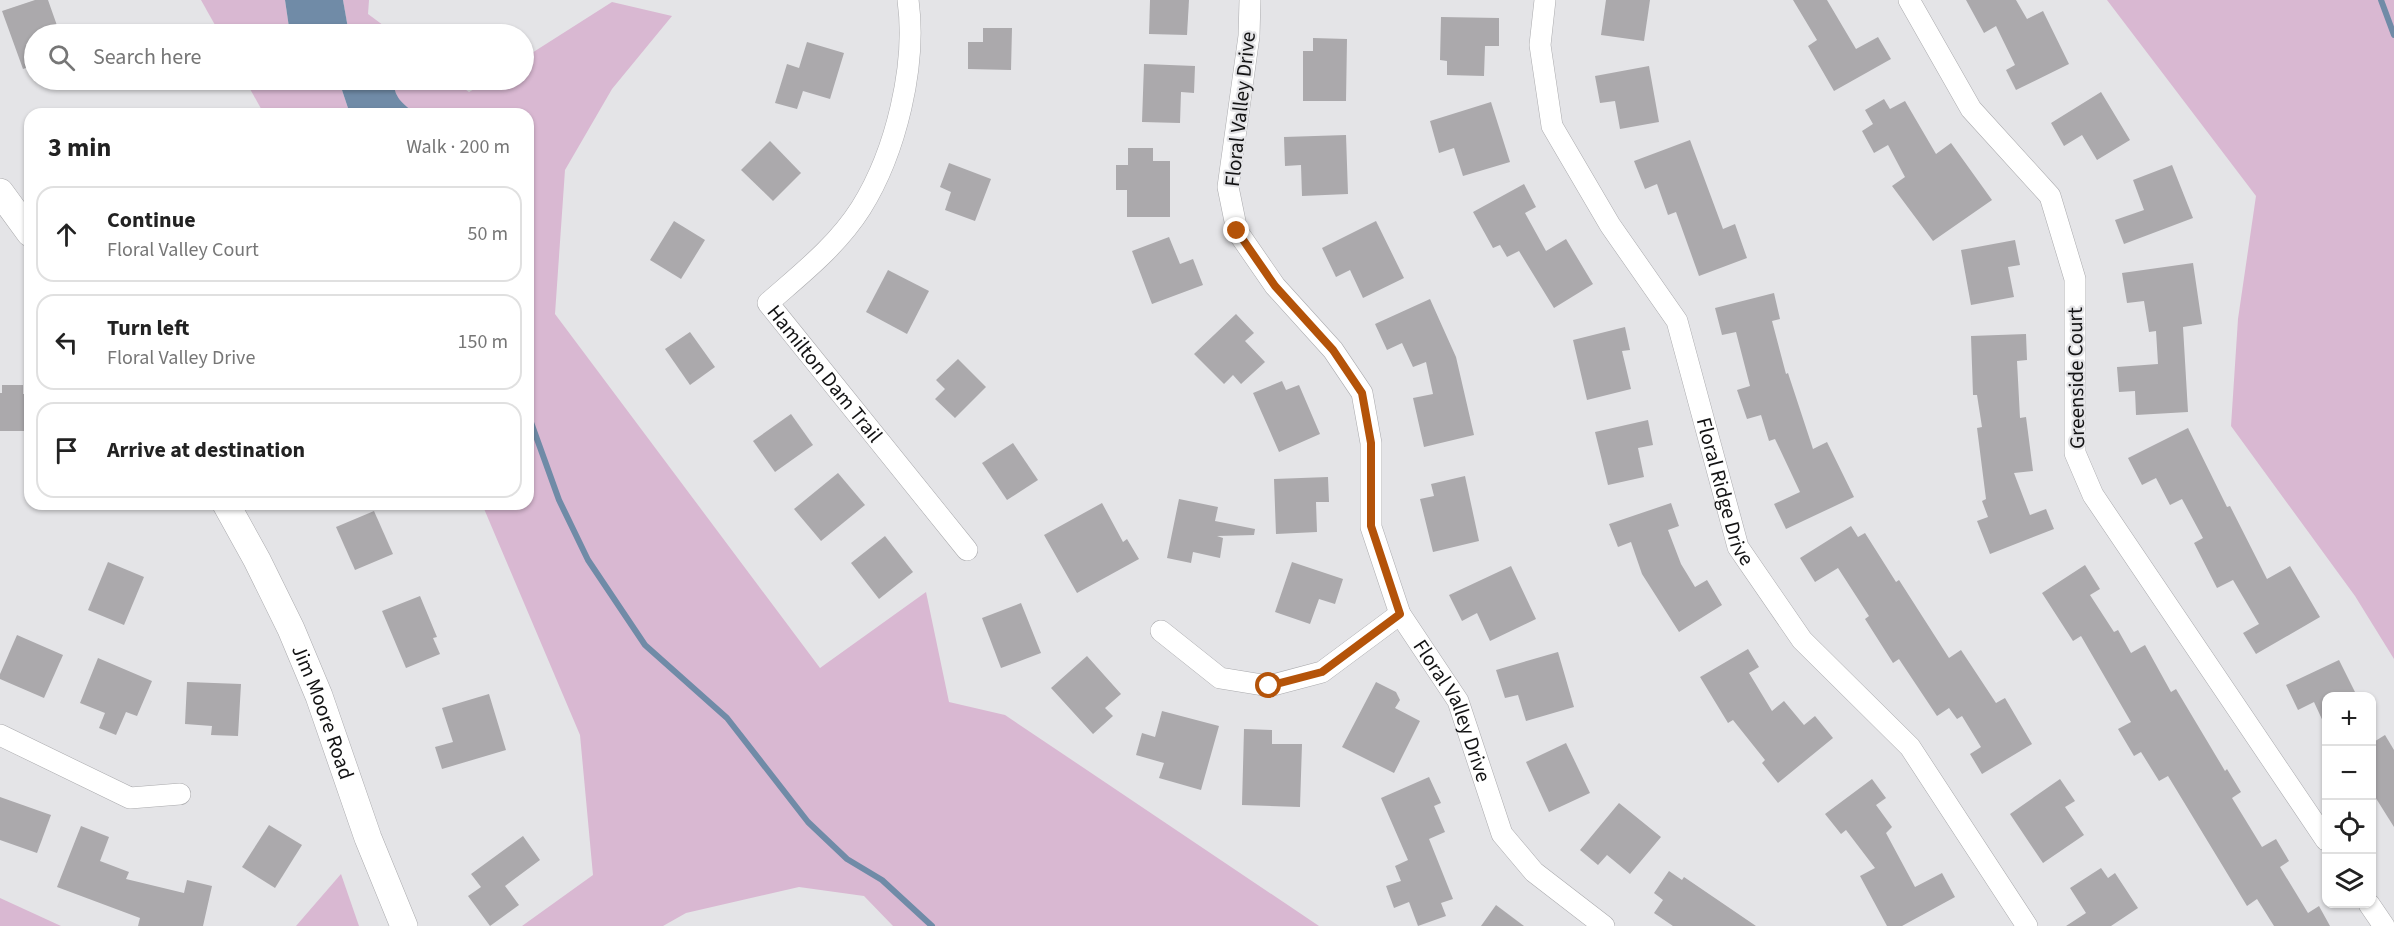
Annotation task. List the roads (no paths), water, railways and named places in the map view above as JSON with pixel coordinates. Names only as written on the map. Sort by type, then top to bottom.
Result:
[{"type":"street","name":"Hamilton Dam Trail","points":[[908,0],[910,19],[904,98],[888,153],[861,208],[821,257],[768,303],[967,550]]},
{"type":"street","name":"Floral Valley Drive","points":[[1250,0],[1249,36],[1228,187],[1237,231],[1275,286],[1333,350],[1362,393],[1371,443],[1371,526],[1400,614],[1458,701],[1502,834],[1534,872],[1604,926]]},
{"type":"street","name":"Floral Ridge Drive","points":[[1545,0],[1540,45],[1552,126],[1610,225],[1677,321],[1738,547],[1802,640],[1910,747],[2027,926]]},
{"type":"street","name":"Greenside Court","points":[[1909,0],[1971,109],[2050,196],[2075,279],[2075,453],[2093,495],[2322,834]]},
{"type":"street","points":[[0,192],[24,226]]},
{"type":"street","name":"Jim Moore Road","points":[[229,510],[291,629],[319,696],[368,838],[404,926]]},
{"type":"street","points":[[1161,631],[1220,678],[1269,686],[1322,672],[1400,614]]},
{"type":"street","points":[[0,735],[130,798],[180,794]]},
{"type":"street","points":[[2372,908],[2384,926]]},
{"type":"water","points":[[285,0],[343,0],[347,24],[289,24]]},
{"type":"water","points":[[342,90],[395,90],[397,96],[409,108],[348,108]]},
{"type":"waterway","points":[[2381,0],[2394,35]]},
{"type":"waterway","points":[[534,431],[559,500],[588,560],[645,645],[727,718],[808,822],[847,859],[882,880],[932,926]]}]
